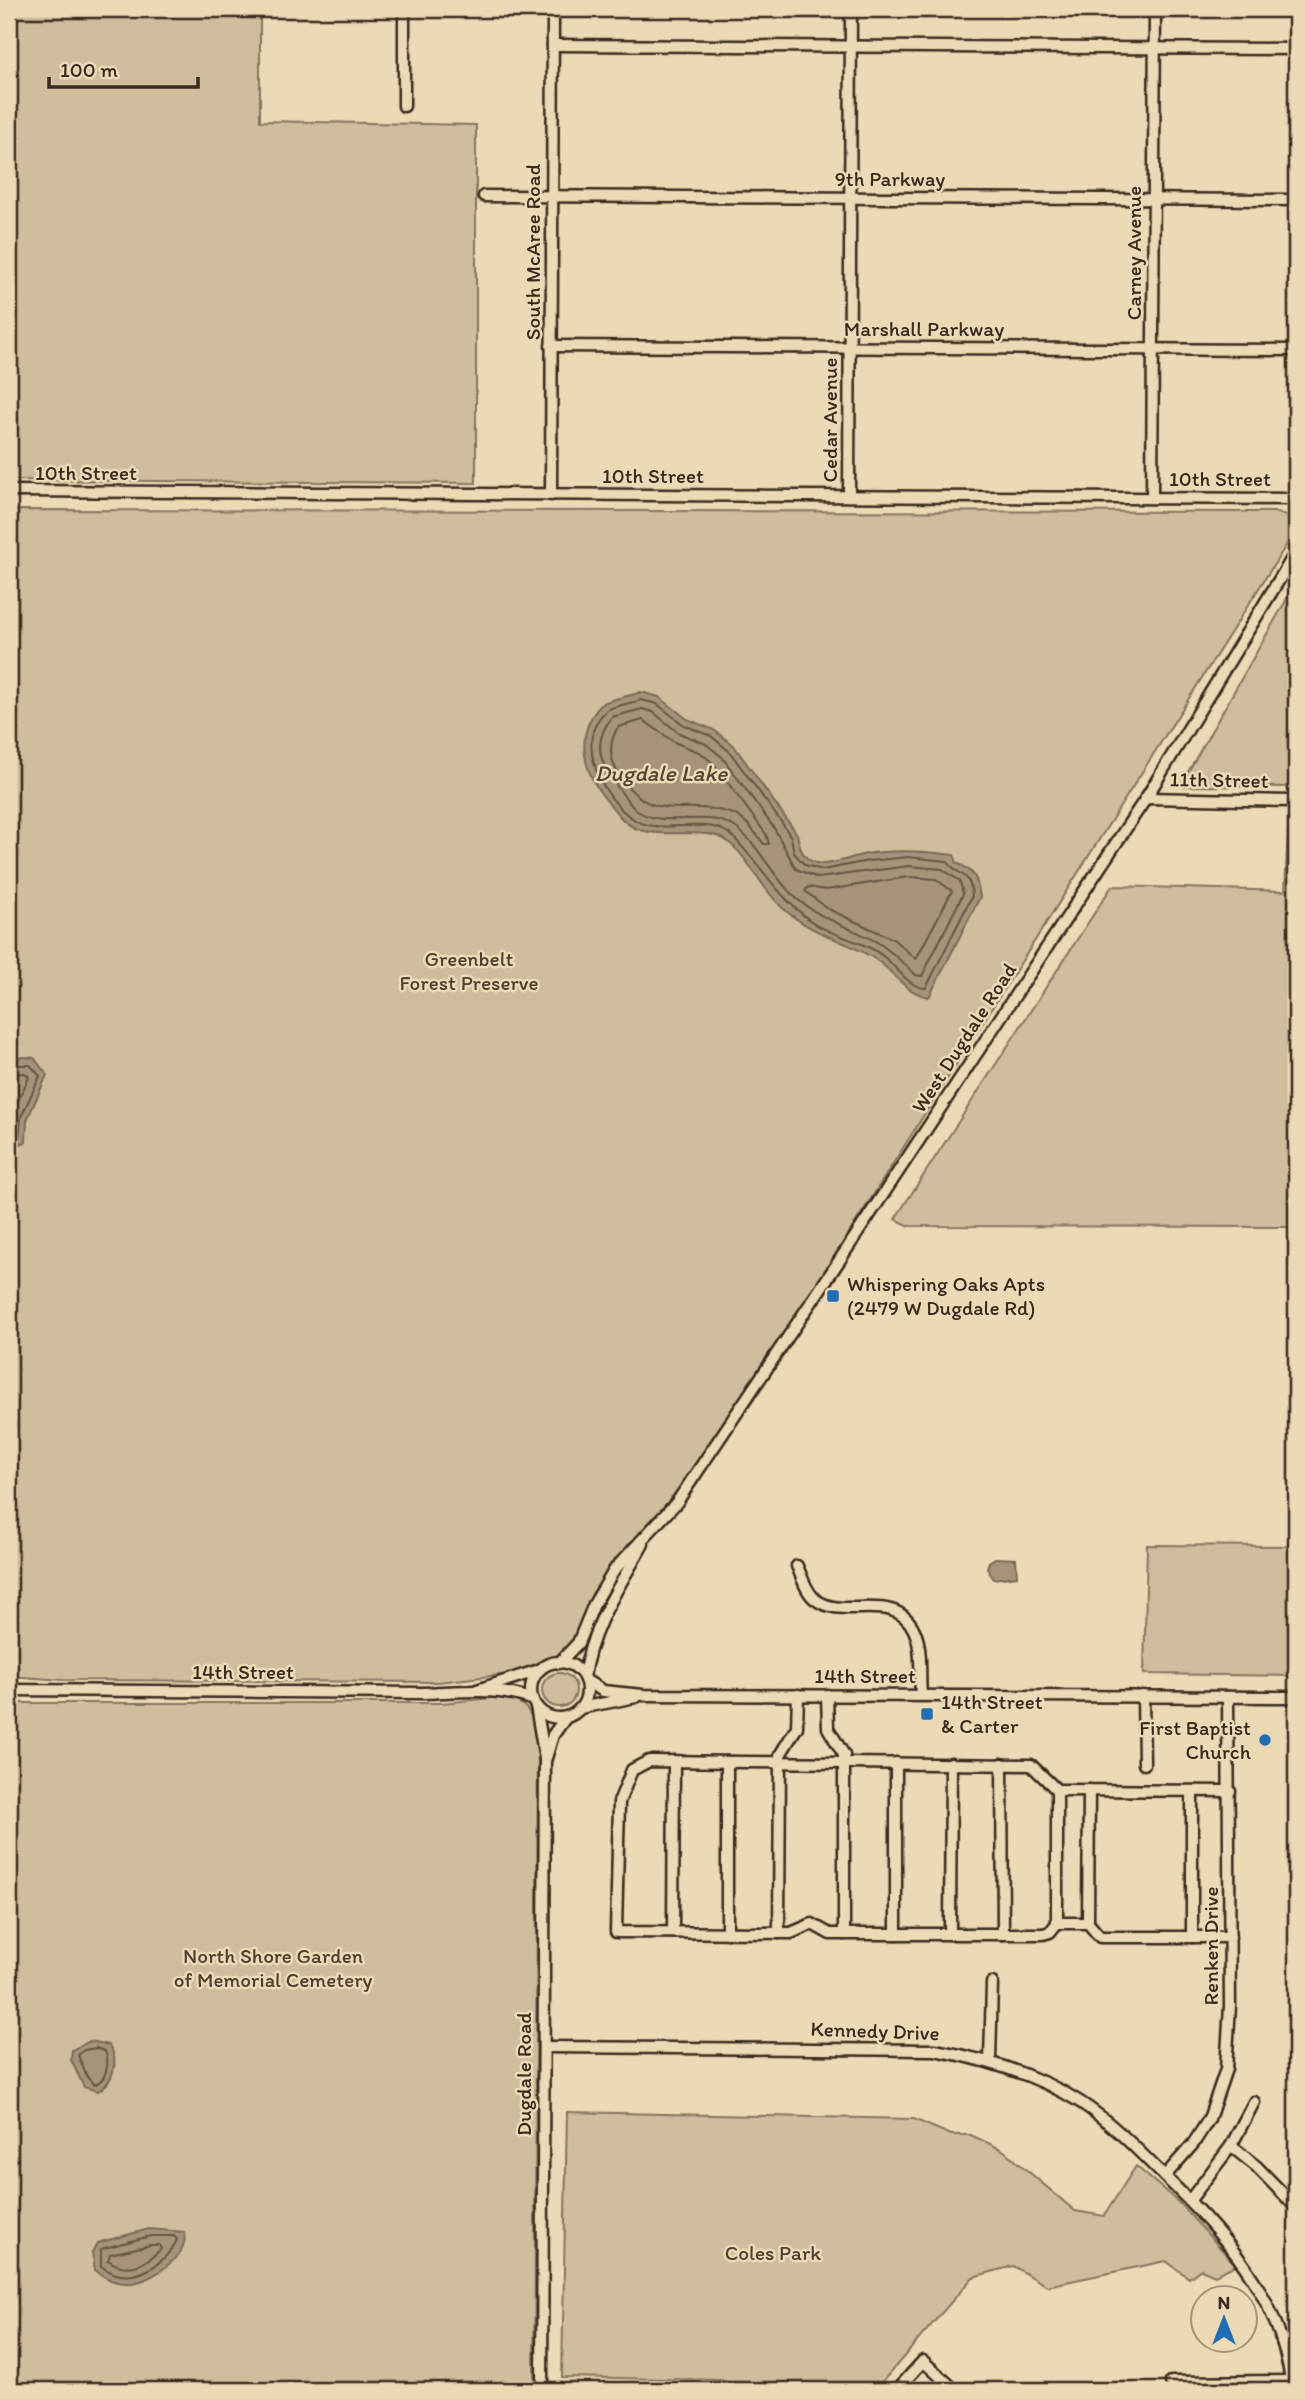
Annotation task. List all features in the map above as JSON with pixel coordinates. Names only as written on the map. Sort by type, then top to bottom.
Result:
[{"type":"street","points":[[404,9],[404,106]]},
{"type":"street","name":"South McAree Road","points":[[551,495],[553,9]]},
{"type":"street","name":"Cedar Avenue","points":[[849,496],[850,9]]},
{"type":"street","name":"Carney Avenue","points":[[1152,498],[1155,9]]},
{"type":"street","points":[[553,45],[1296,49]]},
{"type":"street","name":"9th Parkway","points":[[484,196],[1296,200]]},
{"type":"street","name":"Marshall Parkway","points":[[551,346],[1296,350]]},
{"type":"street","name":"10th Street","points":[[9,491],[1296,499]]},
{"type":"street","name":"West Dugdale Road","points":[[648,1534],[677,1502],[1146,798],[1296,552]]},
{"type":"street","name":"11th Street","points":[[1146,798],[1292,801]]},
{"type":"street","points":[[545,1759],[532,1684],[539,1670],[559,1662],[578,1643],[594,1604],[615,1569],[648,1534]]},
{"type":"street","points":[[545,1759],[554,1735],[566,1717],[580,1708],[586,1694],[584,1678],[589,1647],[601,1618],[648,1534]]},
{"type":"street","points":[[797,1566],[807,1590],[824,1604],[892,1610],[909,1622],[919,1650],[921,1695]]},
{"type":"street","points":[[559,1662],[574,1667],[584,1678]]},
{"type":"street","name":"14th Street","points":[[477,1690],[539,1670]]},
{"type":"street","name":"14th Street","points":[[584,1678],[603,1691],[643,1695],[1296,1697]]},
{"type":"street","name":"14th Street","points":[[9,1690],[423,1693],[477,1690],[514,1693],[534,1703]]},
{"type":"street","name":"14th Street","points":[[580,1708],[643,1695]]},
{"type":"street","points":[[779,1933],[780,1763],[784,1744],[797,1727],[798,1695]]},
{"type":"street","points":[[827,1695],[828,1728],[843,1750],[845,1763],[844,1934]]},
{"type":"street","points":[[1143,1696],[1144,1764]]},
{"type":"street","name":"Renken Drive","points":[[1165,2176],[1193,2144],[1219,2097],[1229,2045],[1228,1697]]},
{"type":"street","points":[[534,1703],[549,1716],[566,1717]]},
{"type":"street","name":"Dugdale Road","points":[[542,2390],[545,1759]]},
{"type":"street","points":[[1057,1790],[1056,1923],[1050,1932],[830,1934],[812,1924],[795,1932],[779,1933],[616,1932],[618,1815],[622,1787],[632,1770],[640,1764],[674,1761],[1031,1765],[1057,1790],[1230,1791]]},
{"type":"street","points":[[673,1932],[674,1761]]},
{"type":"street","points":[[727,1762],[727,1933]]},
{"type":"street","points":[[896,1763],[896,1934]]},
{"type":"street","points":[[950,1934],[951,1763]]},
{"type":"street","points":[[1002,1764],[1003,1934]]},
{"type":"street","points":[[1089,1790],[1088,1923],[1100,1937],[1230,1937]]},
{"type":"street","points":[[1192,1791],[1192,1937]]},
{"type":"street","points":[[1056,1923],[1088,1923]]},
{"type":"street","points":[[990,2061],[992,1983]]},
{"type":"street","name":"Kennedy Drive","points":[[544,2047],[900,2048],[935,2050],[990,2061],[1078,2101],[1109,2123],[1229,2241],[1256,2283],[1291,2353],[1291,2385]]},
{"type":"street","points":[[1190,2200],[1231,2146],[1254,2102]]},
{"type":"street","points":[[1231,2146],[1256,2166],[1296,2207]]},
{"type":"street","points":[[897,2390],[923,2361],[955,2390]]},
{"type":"street","points":[[1171,2382],[1291,2385]]},
{"type":"green space","points":[[9,9],[260,9],[260,121],[476,125],[476,483],[9,480]]},
{"type":"green space","name":"Greenbelt Forest Preserve","points":[[9,510],[1274,512],[1290,517],[1294,533],[711,1450],[593,1592],[569,1649],[556,1658],[509,1674],[438,1682],[63,1680],[9,1676]]},
{"type":"green space","points":[[1296,583],[1296,787],[1180,786]]},
{"type":"green space","points":[[1289,809],[1296,810],[1296,1227],[910,1226],[895,1219],[1112,886],[1285,891]]},
{"type":"green space","points":[[1147,1545],[1296,1546],[1296,1676],[1144,1674]]},
{"type":"green space","points":[[559,1673],[571,1678],[576,1690],[571,1702],[559,1707],[547,1702],[542,1690],[547,1678]]},
{"type":"green space","name":"North Shore Garden of Memorial Cemetery","points":[[502,1697],[524,1706],[534,1723],[538,1740],[534,2390],[9,2390],[9,1703],[442,1703]]},
{"type":"green space","name":"Coles Park","points":[[567,2112],[914,2119],[951,2135],[971,2135],[1003,2150],[1075,2211],[1104,2216],[1136,2166],[1178,2202],[1236,2265],[1215,2275],[1201,2269],[1189,2278],[1166,2261],[1047,2286],[1013,2266],[973,2277],[875,2390],[754,2390],[720,2380],[562,2377]]},
{"type":"water","name":"Dugdale Lake","points":[[641,692],[659,697],[687,719],[714,730],[734,746],[797,834],[802,851],[808,859],[821,864],[877,852],[932,852],[954,855],[957,863],[971,872],[980,897],[929,997],[913,992],[867,954],[808,926],[785,910],[769,894],[743,856],[727,841],[707,834],[644,831],[622,819],[592,779],[585,754],[585,741],[592,716],[601,705]]},
{"type":"water","points":[[34,1058],[47,1075],[27,1120],[26,1142],[9,1148],[9,1059]]},
{"type":"water","points":[[995,1558],[1016,1559],[1017,1576],[993,1579],[987,1568],[989,1562]]},
{"type":"water","points":[[90,2041],[109,2045],[114,2057],[111,2077],[98,2091],[84,2087],[71,2060],[72,2050]]},
{"type":"water","points":[[149,2229],[184,2232],[182,2248],[162,2270],[145,2280],[120,2283],[95,2270],[92,2252],[97,2243]]},
{"type":"place","name":"Whispering Oaks Apts (2479 W Dugdale Rd)","points":[[833,1296]]},
{"type":"place","name":"14th Street & Carter","points":[[927,1714]]},
{"type":"place","name":"First Baptist Church","points":[[1265,1740]]}]
